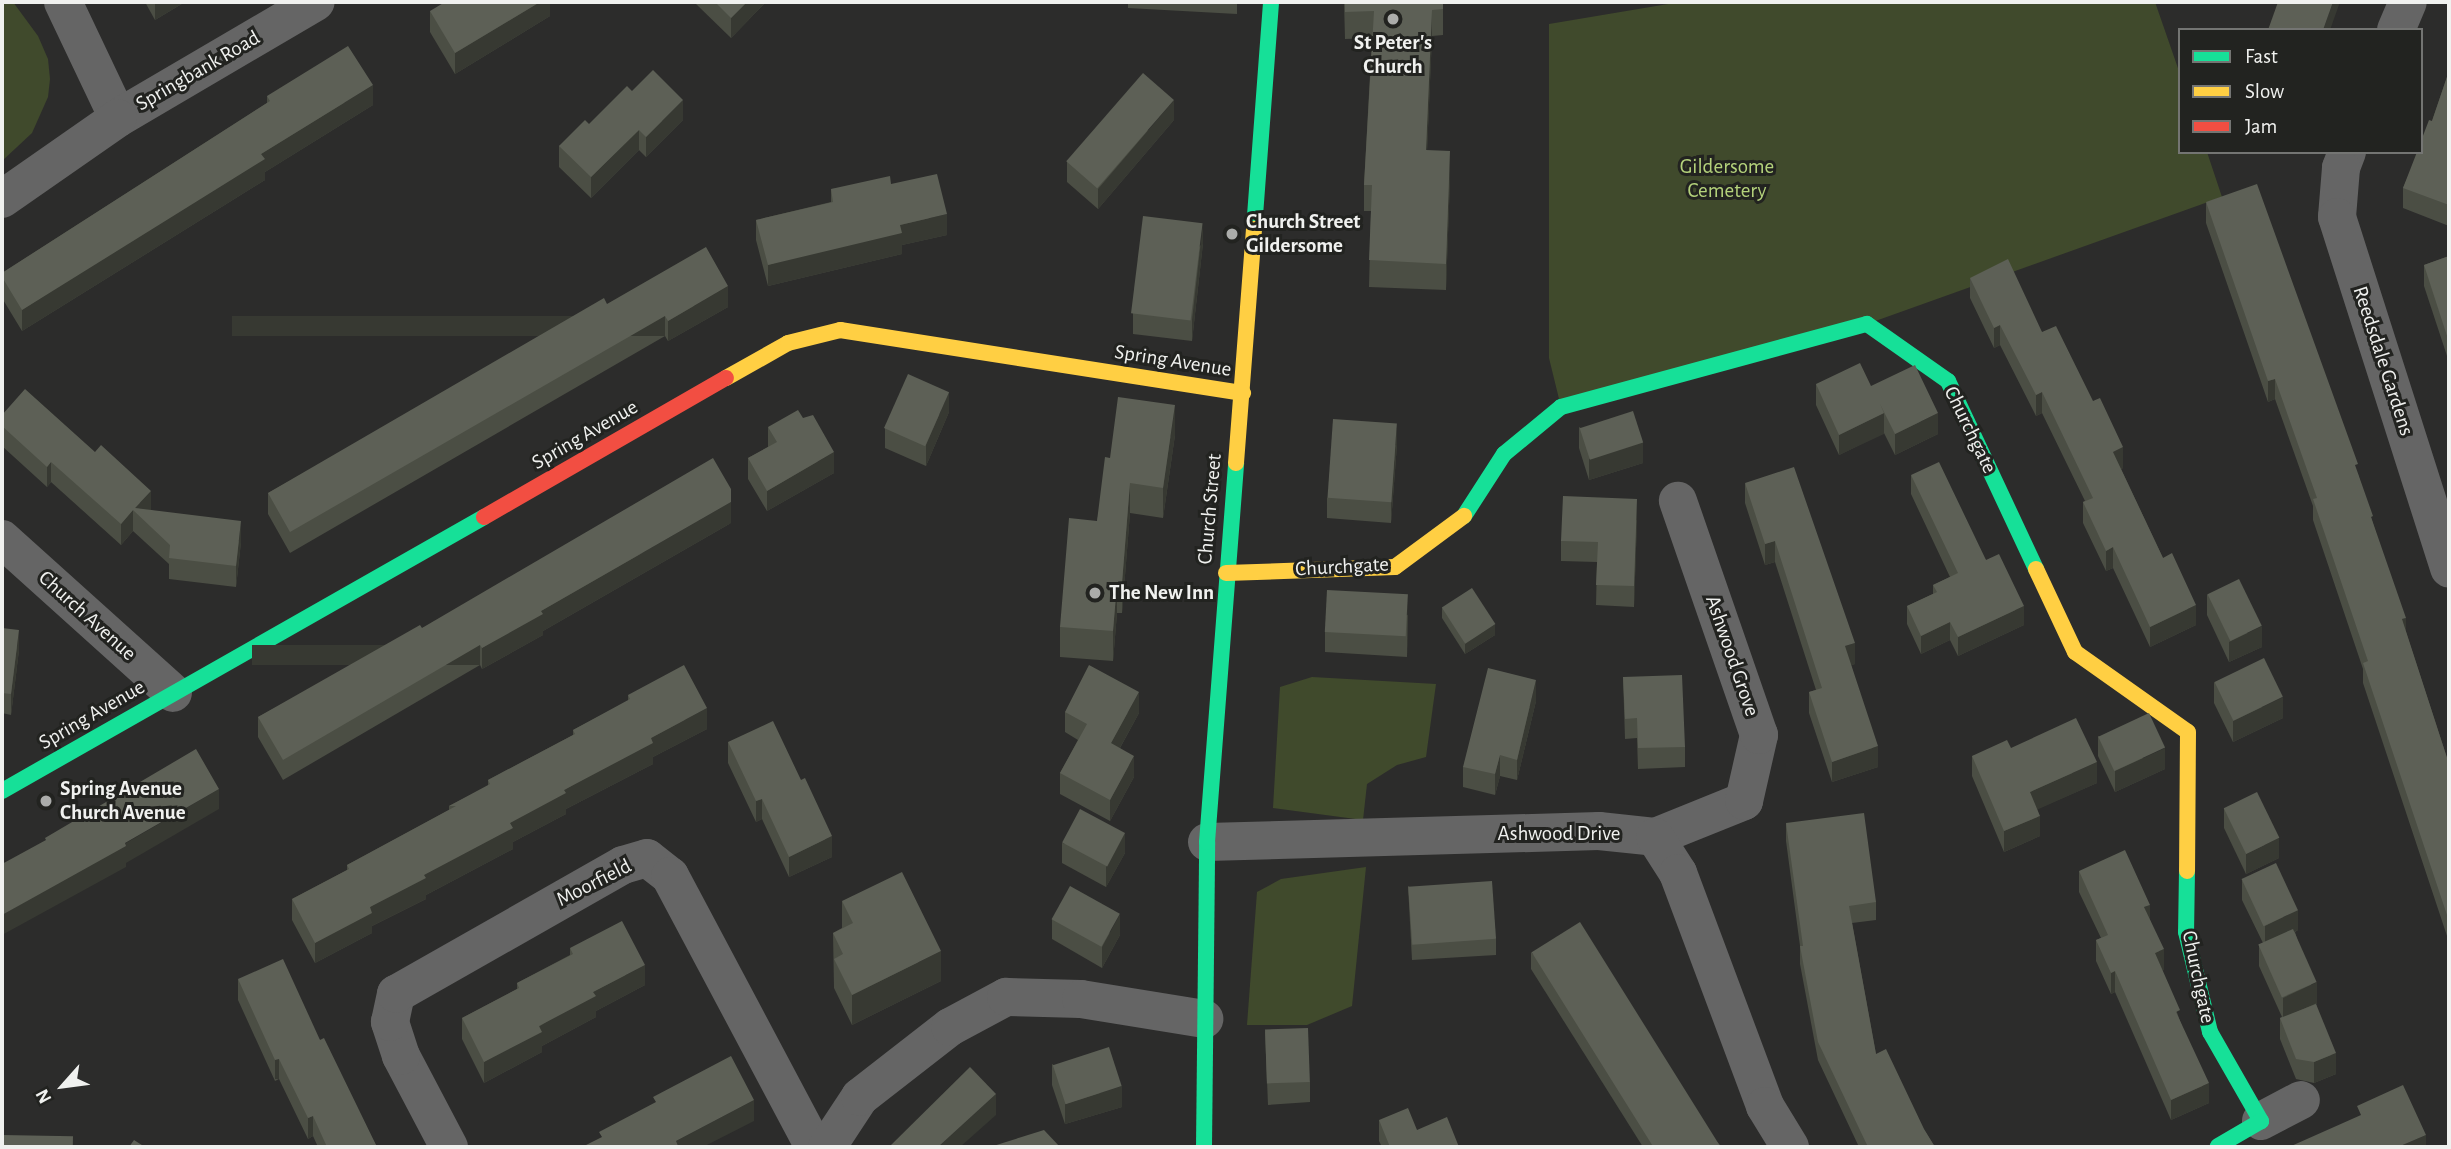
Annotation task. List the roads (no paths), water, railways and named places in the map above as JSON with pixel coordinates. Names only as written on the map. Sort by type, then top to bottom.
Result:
[{"type":"street","name":"Springbank Road","points":[[63,2],[118,118],[316,2]]},
{"type":"street","name":"Church Street","points":[[1204,1147],[1208,842],[1226,573],[1243,393],[1271,2]]},
{"type":"street","points":[[2397,28],[2408,2]]},
{"type":"street","points":[[2,199],[118,118]]},
{"type":"street","name":"Reedsdale Gardens","points":[[2346,154],[2341,167],[2337,217],[2449,569]]},
{"type":"street","name":"Churchgate","points":[[1226,573],[1395,567],[1461,520],[1504,454],[1561,407],[1867,324],[1948,381],[2075,652],[2188,732],[2186,932],[2210,1032],[2261,1121]]},
{"type":"street","name":"Spring Avenue","points":[[2,791],[788,344],[840,330],[1243,393]]},
{"type":"street","name":"Ashwood Grove","points":[[1655,837],[1744,801],[1759,735],[1678,501]]},
{"type":"street","name":"Church Avenue","points":[[2,539],[173,693]]},
{"type":"street","name":"Ashwood Drive","points":[[1208,842],[1599,831],[1655,837]]},
{"type":"street","points":[[1655,837],[1678,873],[1765,1105],[1790,1147]]},
{"type":"street","name":"Moorfield","points":[[449,1147],[401,1056],[390,1022],[396,994],[623,865],[647,858],[670,876],[814,1147]]},
{"type":"street","points":[[827,1147],[860,1097],[950,1027],[1006,997],[1081,999],[1204,1018]]},
{"type":"street","points":[[2218,1146],[2301,1100]]},
{"type":"place","name":"St Peter's Church","points":[[1393,19]]},
{"type":"place","name":"Church Street Gildersome","points":[[1232,234]]},
{"type":"place","name":"The New Inn","points":[[1095,593]]},
{"type":"place","name":"Spring Avenue Church Avenue","points":[[46,801]]},
{"type":"park label","name":"Gildersome Cemetery","points":[[1727,179]]}]
